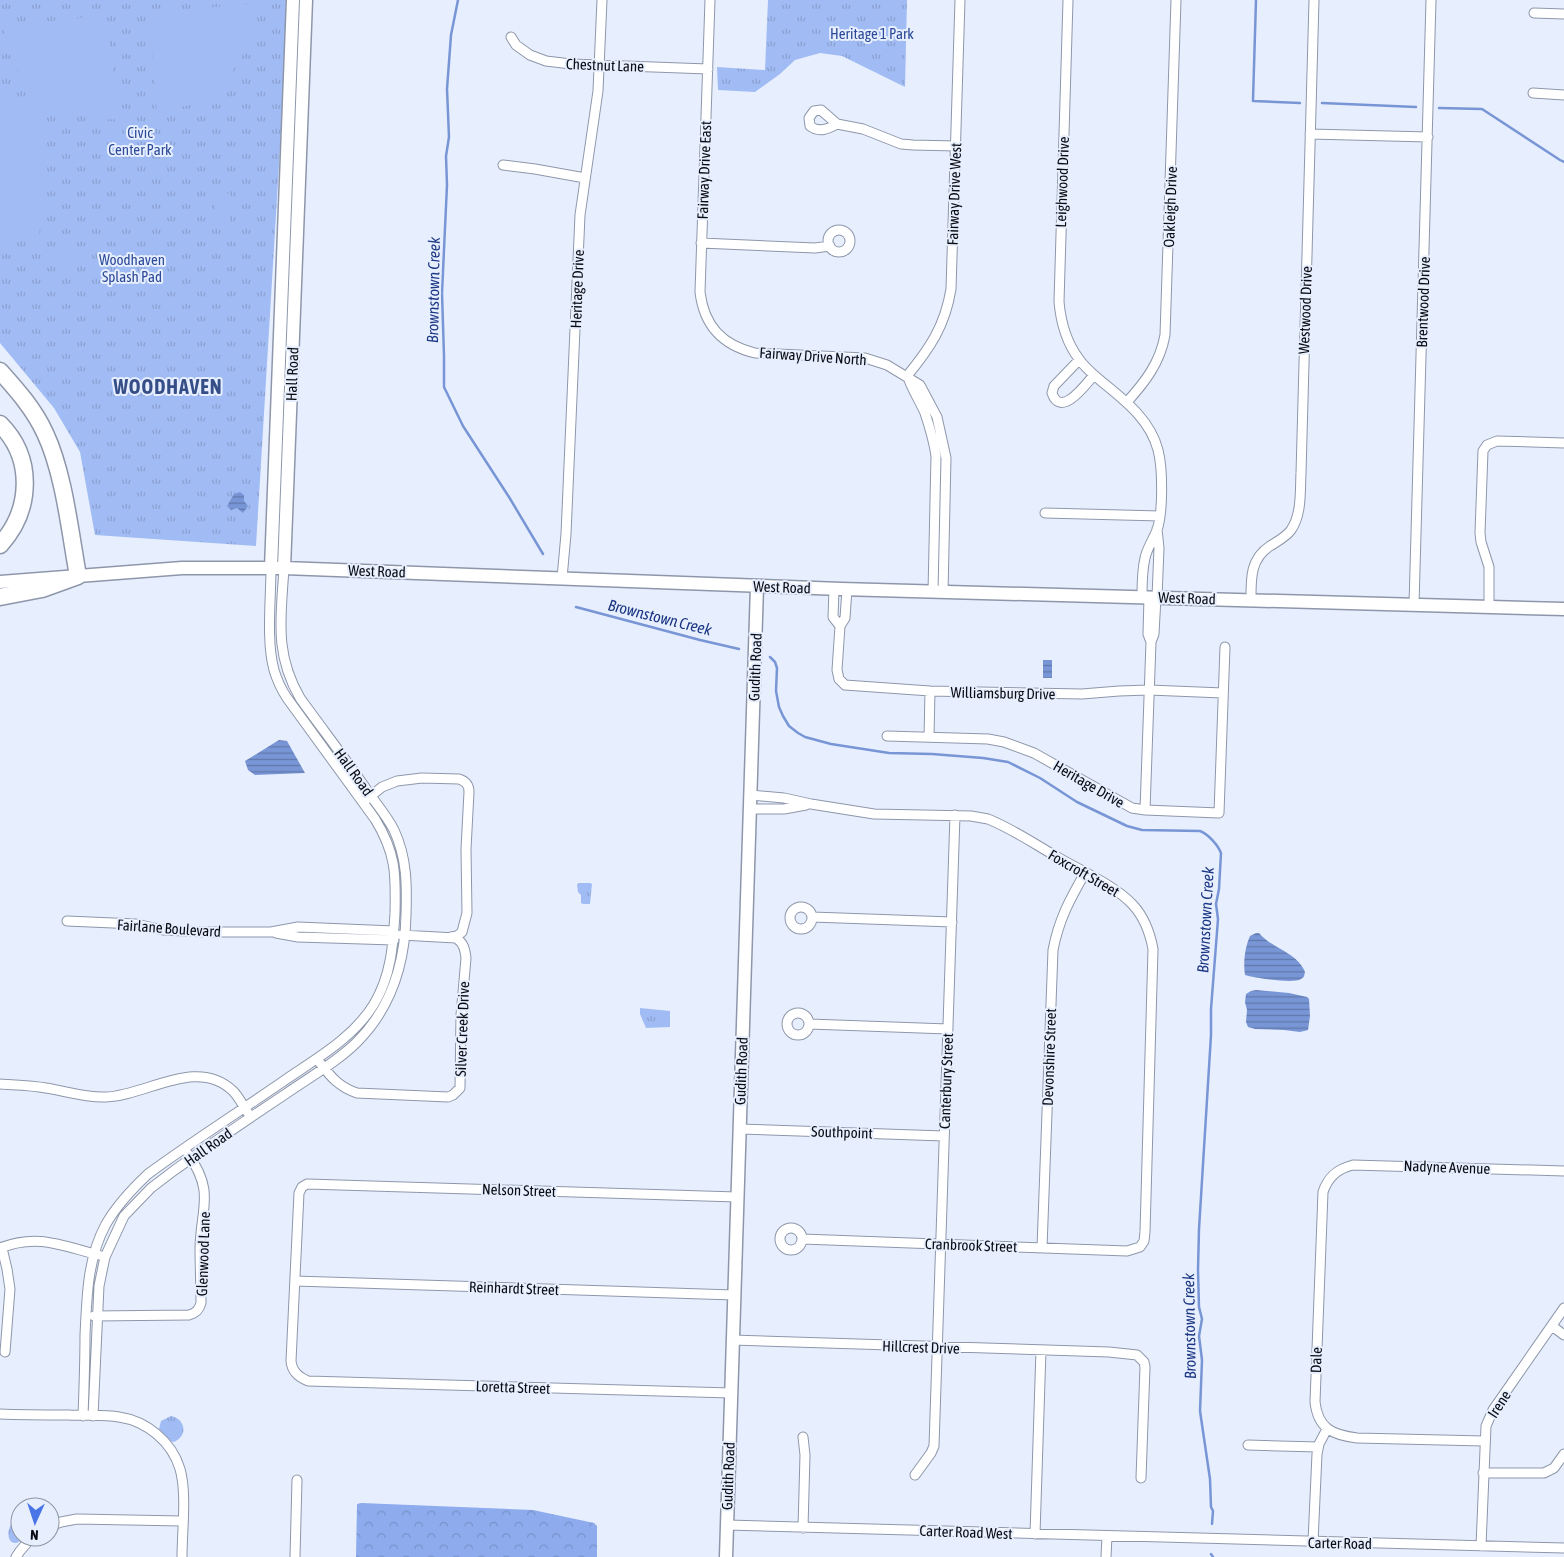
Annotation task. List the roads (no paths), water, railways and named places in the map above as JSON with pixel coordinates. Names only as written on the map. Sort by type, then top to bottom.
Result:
[{"type":"highway","points":[[0,371],[30,406],[46,435],[60,479],[78,576],[42,589],[0,597]]},
{"type":"highway","points":[[0,424],[12,439],[20,454],[24,470],[25,488],[18,518],[0,545]]},
{"type":"street","name":"Hall Road","points":[[93,1416],[98,1286],[104,1257],[124,1216],[151,1188],[191,1158],[324,1068],[357,1042],[381,1013],[399,974],[403,956],[407,882],[403,856],[393,828],[306,707],[292,684],[285,666],[282,650],[273,512],[293,0]]},
{"type":"street","name":"Hall Road","points":[[83,1416],[87,1286],[94,1254],[106,1224],[124,1198],[148,1174],[317,1059],[350,1033],[373,1006],[388,974],[394,935],[396,884],[393,859],[382,832],[280,685],[273,668],[270,651],[277,568],[286,512],[306,0]]},
{"type":"street","name":"Heritage Drive","points":[[562,578],[566,541],[580,215],[596,108],[600,65],[602,0]]},
{"type":"street","name":"Fairway Drive East","points":[[710,0],[700,292],[701,302],[708,322],[719,334]]},
{"type":"street","name":"Fairway Drive West","points":[[908,376],[936,338],[949,303],[952,280],[960,0]]},
{"type":"street","name":"Leighwood Drive","points":[[1068,0],[1058,302],[1063,329],[1079,360],[1127,402],[1145,423],[1153,436],[1157,448],[1161,477],[1160,516],[1157,529],[1145,557],[1142,575],[1151,597]]},
{"type":"street","name":"Oakleigh Drive","points":[[1127,402],[1145,381],[1156,364],[1165,335],[1176,0]]},
{"type":"street","name":"Westwood Drive","points":[[1251,600],[1251,581],[1255,561],[1263,551],[1287,535],[1298,515],[1314,0]]},
{"type":"street","name":"Brentwood Drive","points":[[1414,605],[1431,0]]},
{"type":"street","points":[[1534,13],[1564,14]]},
{"type":"street","points":[[292,14],[306,15]]},
{"type":"street","name":"Chestnut Lane","points":[[511,38],[516,45],[530,55],[546,61],[571,64],[708,69]]},
{"type":"street","points":[[1533,94],[1564,94]]},
{"type":"street","points":[[838,124],[863,129],[891,141],[907,145],[956,146]]},
{"type":"street","points":[[1310,134],[1428,137]]},
{"type":"street","points":[[503,165],[585,178]]},
{"type":"street","points":[[286,176],[299,177]]},
{"type":"street","points":[[701,244],[815,248],[830,246]]},
{"type":"street","name":"Fairway Drive North","points":[[719,334],[736,347],[755,353],[865,358],[887,365],[920,385],[937,417],[946,458],[938,592]]},
{"type":"street","points":[[279,357],[292,358]]},
{"type":"street","points":[[1079,360],[1054,386],[1052,393],[1055,400],[1062,403],[1069,401],[1094,375]]},
{"type":"street","points":[[908,376],[913,392],[924,411],[933,436],[936,456],[938,592]]},
{"type":"street","points":[[1489,607],[1489,567],[1481,542],[1480,523],[1482,454],[1487,444],[1497,441],[1564,443]]},
{"type":"street","points":[[274,471],[287,472]]},
{"type":"street","points":[[936,494],[945,494]]},
{"type":"street","points":[[273,512],[286,512]]},
{"type":"street","points":[[1045,513],[1160,516]]},
{"type":"street","name":"Leighwood Drive","points":[[1151,597],[1159,548],[1157,529]]},
{"type":"street","name":"West Road","points":[[0,582],[182,568],[277,568],[834,589],[1564,609]]},
{"type":"street","name":"Gudith Road","points":[[726,1557],[757,586]]},
{"type":"street","name":"Williamsburg Drive","points":[[834,589],[833,617],[840,626]]},
{"type":"street","name":"Williamsburg Drive","points":[[847,589],[845,618],[840,626],[838,675],[842,684],[849,686],[930,691],[1082,694],[1119,690],[1223,693]]},
{"type":"street","points":[[1145,810],[1148,690],[1151,642],[1154,634],[1151,597]]},
{"type":"street","name":"Heritage Drive","points":[[887,736],[988,739],[1020,746],[1128,806],[1145,810],[1219,813],[1225,647]]},
{"type":"street","points":[[270,651],[282,650]]},
{"type":"street","points":[[929,737],[930,691]]},
{"type":"street","points":[[298,713],[306,707]]},
{"type":"street","points":[[362,802],[386,785],[406,779],[459,779],[464,780],[468,785],[467,913],[462,932],[457,936],[451,937],[405,935]]},
{"type":"street","name":"Foxcroft Street","points":[[751,795],[784,798],[874,814],[977,816],[996,822],[1085,872],[1132,903],[1144,920],[1152,939],[1153,949],[1145,1232],[1144,1241],[1140,1247]]},
{"type":"street","name":"Foxcroft Street","points":[[750,808],[784,809],[812,804]]},
{"type":"street","name":"Canterbury Street","points":[[915,1475],[934,1446],[955,816]]},
{"type":"street","name":"Devonshire Street","points":[[1042,1248],[1053,950],[1056,932],[1062,915],[1085,872]]},
{"type":"street","points":[[812,917],[952,922]]},
{"type":"street","name":"Fairlane Boulevard","points":[[67,921],[136,924],[163,930],[244,933],[271,932],[298,926],[405,935]]},
{"type":"street","name":"Silver Creek Drive","points":[[317,1059],[339,1085],[357,1093],[448,1097],[458,1092],[461,1085],[461,1015],[466,958],[461,942],[451,937]]},
{"type":"street","points":[[809,1024],[948,1029]]},
{"type":"street","points":[[0,1084],[43,1087],[88,1096],[111,1097],[187,1077],[205,1077],[217,1080],[229,1087],[238,1096],[251,1117]]},
{"type":"street","name":"Southpoint","points":[[740,1129],[944,1136]]},
{"type":"street","name":"Glenwood Lane","points":[[86,1316],[188,1315],[198,1310],[201,1302],[200,1246],[205,1192],[203,1180],[185,1149]]},
{"type":"street","name":"Nadyne Avenue","points":[[1333,1175],[1346,1167],[1363,1165],[1564,1171]]},
{"type":"street","name":"Dale","points":[[1328,1429],[1322,1424],[1316,1410],[1315,1377],[1322,1198],[1325,1186],[1333,1175]]},
{"type":"street","name":"Nelson Street","points":[[295,1281],[299,1192],[307,1184],[738,1197]]},
{"type":"street","name":"Cranbrook Street","points":[[802,1239],[1042,1248],[1127,1250],[1140,1247]]},
{"type":"street","points":[[5,1352],[10,1289],[1,1248],[23,1241],[44,1240],[104,1257]]},
{"type":"street","name":"Reinhardt Street","points":[[295,1281],[734,1295]]},
{"type":"street","name":"Loretta Street","points":[[295,1281],[292,1369],[301,1378],[308,1381],[731,1393]]},
{"type":"street","name":"Irene","points":[[1481,1546],[1486,1426],[1493,1410],[1564,1308]]},
{"type":"street","points":[[1552,1326],[1564,1334]]},
{"type":"street","name":"Hillcrest Drive","points":[[732,1340],[1133,1353],[1141,1357],[1145,1367],[1141,1478]]},
{"type":"street","points":[[1035,1534],[1041,1350]]},
{"type":"street","points":[[0,1414],[120,1417],[141,1423],[161,1438],[170,1448],[176,1459],[183,1483],[182,1557]]},
{"type":"street","points":[[1313,1542],[1318,1447],[1328,1429],[1338,1434],[1357,1438],[1484,1441]]},
{"type":"street","points":[[803,1437],[805,1455],[803,1528]]},
{"type":"street","points":[[1248,1445],[1318,1447]]},
{"type":"street","points":[[1483,1473],[1544,1473],[1554,1468],[1564,1454]]},
{"type":"street","points":[[295,1557],[297,1480]]},
{"type":"street","points":[[60,1522],[77,1520],[182,1521]]},
{"type":"street","name":"Carter Road West","points":[[727,1525],[1206,1539]]},
{"type":"street","points":[[1106,1557],[1107,1536]]},
{"type":"street","name":"Carter Road","points":[[1206,1539],[1564,1548]]},
{"type":"waterway","name":"Brownstown Creek","points":[[458,0],[451,35],[447,89],[449,137],[446,156],[447,185],[442,293],[444,387],[463,426],[543,554]]},
{"type":"waterway","points":[[1256,0],[1253,101],[1300,103]]},
{"type":"waterway","points":[[1322,103],[1416,107]]},
{"type":"waterway","points":[[1439,108],[1482,109],[1564,162]]},
{"type":"waterway","name":"Brownstown Creek","points":[[576,607],[739,649]]},
{"type":"waterway","name":"Brownstown Creek","points":[[770,657],[775,662],[777,668],[776,691],[779,707],[789,726],[805,737],[831,744],[889,753],[932,754],[1008,762],[1040,778],[1077,802],[1127,826],[1142,830],[1200,831],[1209,837],[1220,850],[1219,889],[1216,904],[1218,919],[1211,1009],[1198,1270],[1199,1307],[1202,1319],[1199,1336],[1202,1360],[1200,1411],[1210,1479],[1211,1507],[1213,1511],[1212,1524]]},
{"type":"district","name":"WOODHAVEN","points":[[168,386]]},
{"type":"park label","name":"Heritage 1 Park","points":[[872,33]]},
{"type":"park label","name":"Civic Center Park","points":[[140,140]]},
{"type":"park label","name":"Woodhaven Splash Pad","points":[[132,268]]}]
